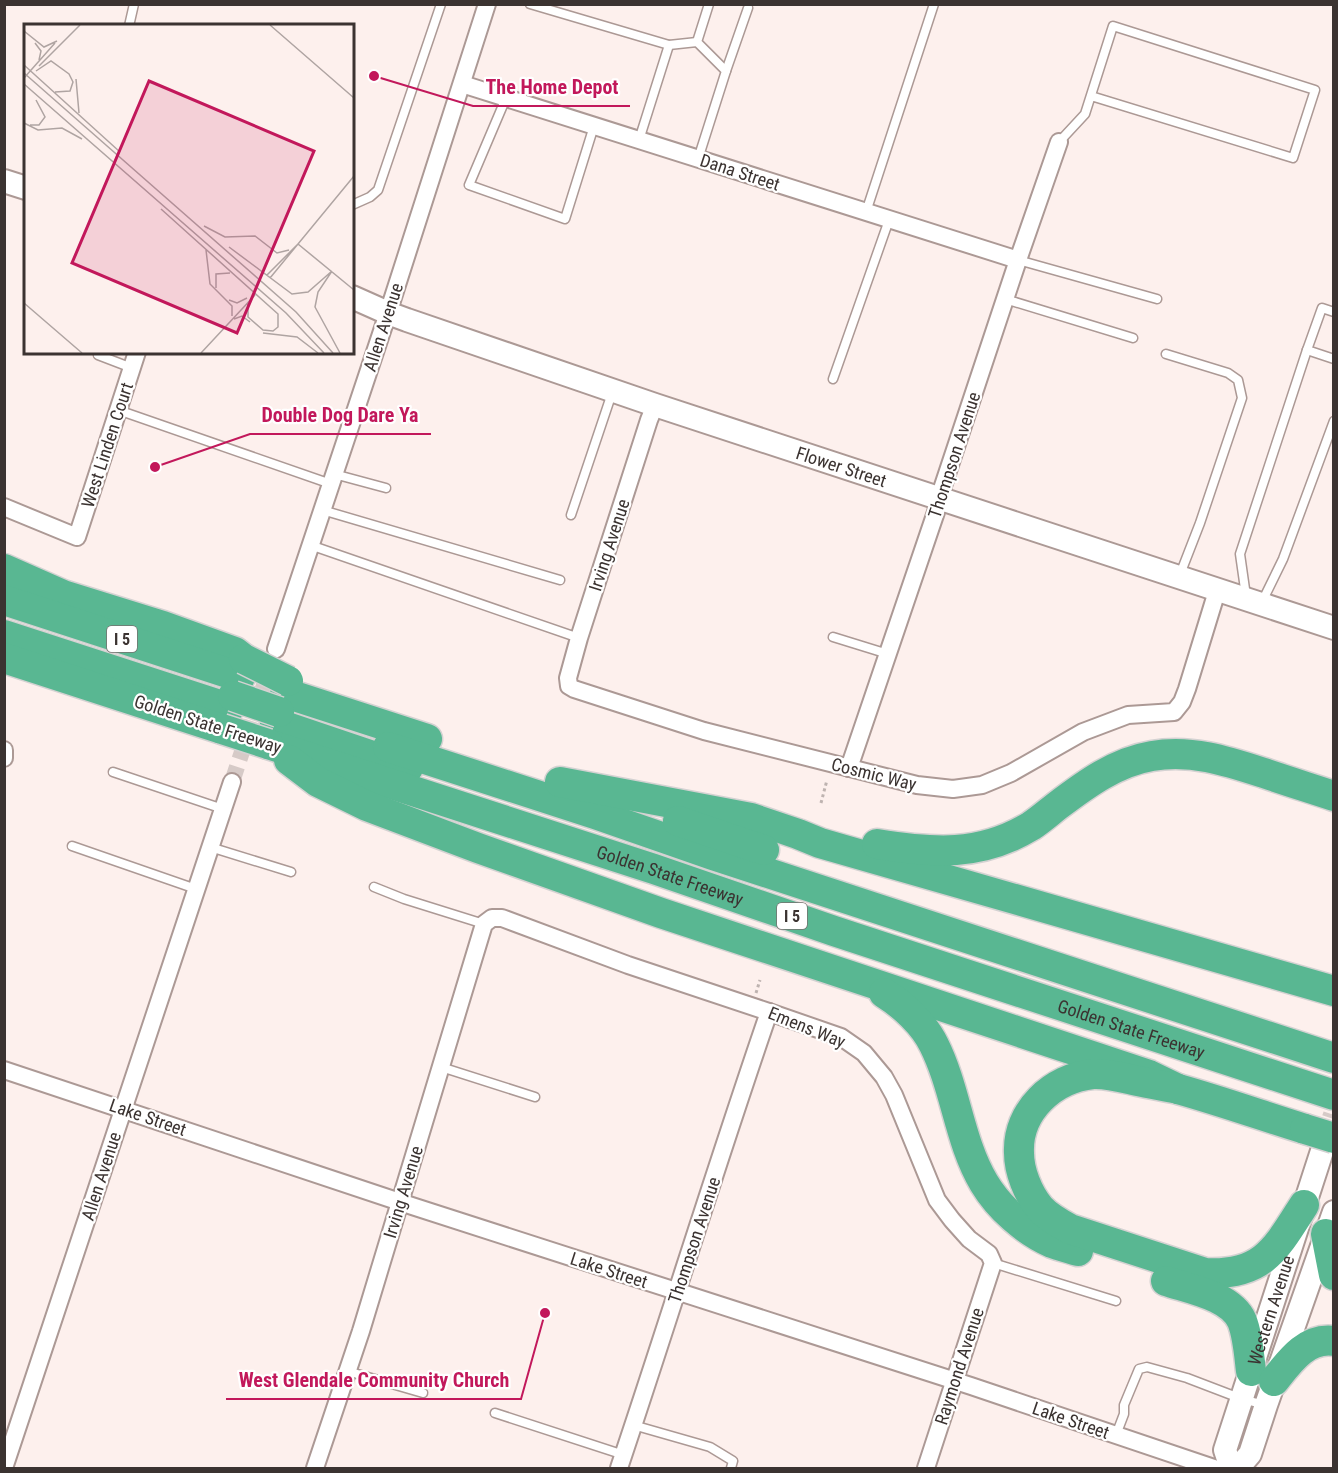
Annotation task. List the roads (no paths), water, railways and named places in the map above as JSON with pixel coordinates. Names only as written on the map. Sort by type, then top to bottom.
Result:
[{"type":"highway","points":[[4,569],[63,595],[163,626],[235,652],[234,694]]},
{"type":"highway","name":"Golden State Freeway","points":[[4,600],[234,694],[279,710],[654,869],[845,935],[1329,1064]]},
{"type":"highway","points":[[4,619],[279,710],[318,782],[367,806],[650,910],[1149,1075],[1178,1089],[1320,1139]]},
{"type":"highway","points":[[4,636],[234,694]]},
{"type":"highway","name":"Golden State Freeway","points":[[4,658],[234,694]]},
{"type":"highway","name":"Golden State Freeway","points":[[279,710],[329,707],[560,782],[1329,1064]]},
{"type":"highway","points":[[798,834],[940,851],[977,848],[995,843],[1032,825],[1104,773],[1133,760],[1153,755],[1204,755],[1334,796]]},
{"type":"highway","points":[[560,782],[751,818],[820,843],[1334,991]]},
{"type":"highway","points":[[849,976],[894,1000],[912,1016],[933,1043],[977,1170],[985,1185],[1010,1214],[1026,1227],[1051,1242],[1209,1295],[1230,1306],[1243,1323],[1258,1389],[1309,1345],[1320,1341],[1334,1341]]},
{"type":"highway","points":[[1178,1089],[1095,1074],[1073,1078],[1044,1095],[1032,1108],[1024,1123],[1018,1153],[1026,1183],[1040,1208],[1054,1220],[1070,1229],[1205,1272],[1219,1273],[1237,1272],[1264,1259],[1277,1248],[1304,1205]]},
{"type":"highway","points":[[1330,1223],[1334,1275]]},
{"type":"street","name":"Allen Avenue","points":[[276,649],[388,313],[487,4]]},
{"type":"street","name":"Dana Street","points":[[462,84],[1018,260]]},
{"type":"street","name":"Thompson Avenue","points":[[849,768],[1059,142]]},
{"type":"street","points":[[4,181],[24,187]]},
{"type":"street","name":"Flower Street","points":[[354,298],[388,313],[655,405],[1334,628]]},
{"type":"street","name":"West Linden Court","points":[[4,507],[77,537],[125,412],[134,360]]},
{"type":"street","name":"Irving Avenue","points":[[569,686],[567,678],[579,638],[655,405]]},
{"type":"street","name":"Cosmic Way","points":[[569,686],[704,731],[917,785],[953,789],[982,785],[1011,773],[1083,732],[1128,715],[1173,712],[1182,702],[1187,690],[1217,591]]},
{"type":"street","points":[[4,750],[4,758]]},
{"type":"street","name":"Allen Avenue","points":[[4,1468],[8,1445],[124,1109],[232,782]]},
{"type":"street","name":"Emens Way","points":[[488,921],[502,918],[628,965],[841,1037],[864,1053],[884,1077],[894,1095],[937,1200],[969,1239],[989,1254],[993,1263]]},
{"type":"street","name":"Irving Avenue","points":[[315,1468],[361,1331],[441,1066],[488,921]]},
{"type":"street","name":"Thompson Avenue","points":[[622,1462],[687,1257],[769,1012]]},
{"type":"street","name":"Lake Street","points":[[4,1070],[1214,1468]]},
{"type":"street","name":"Western Avenue","points":[[1238,1468],[1250,1454],[1258,1389],[1320,1139]]},
{"type":"street","name":"Western Avenue","points":[[1231,1468],[1225,1450],[1258,1389],[1330,1223]]},
{"type":"street","name":"Raymond Avenue","points":[[926,1468],[993,1263]]},
{"type":"lane","points":[[129,24],[134,4]]},
{"type":"lane","points":[[354,204],[370,197],[378,190],[441,4]]},
{"type":"lane","points":[[530,4],[669,45],[697,42]]},
{"type":"lane","points":[[697,42],[709,4]]},
{"type":"lane","points":[[866,212],[934,4]]},
{"type":"lane","points":[[698,159],[748,8]]},
{"type":"lane","points":[[1059,142],[1085,114],[1090,96],[1113,26],[1315,90],[1293,158],[1090,96]]},
{"type":"lane","points":[[697,42],[726,71]]},
{"type":"lane","points":[[639,140],[669,45]]},
{"type":"lane","points":[[506,98],[469,185],[565,219],[594,126]]},
{"type":"lane","points":[[833,380],[888,220]]},
{"type":"lane","points":[[1018,260],[1157,299]]},
{"type":"lane","points":[[1005,299],[1133,338]]},
{"type":"lane","points":[[1254,602],[1240,554],[1306,350],[1322,308],[1334,312]]},
{"type":"lane","points":[[1306,350],[1334,359]]},
{"type":"lane","points":[[1166,354],[1228,373],[1238,380],[1242,398],[1179,578]]},
{"type":"lane","points":[[98,355],[134,360]]},
{"type":"lane","points":[[571,515],[613,390]]},
{"type":"lane","points":[[125,412],[294,471],[386,488]]},
{"type":"lane","points":[[1254,602],[1282,559],[1334,421]]},
{"type":"lane","points":[[322,510],[560,580]]},
{"type":"lane","points":[[310,545],[579,638]]},
{"type":"lane","points":[[833,637],[888,654]]},
{"type":"lane","points":[[113,772],[223,809]]},
{"type":"lane","points":[[72,846],[196,889]]},
{"type":"lane","points":[[210,847],[291,872]]},
{"type":"lane","points":[[374,888],[434,909],[488,921]]},
{"type":"lane","points":[[441,1066],[535,1097]]},
{"type":"lane","name":"Emens Way","points":[[993,1263],[1116,1302]]},
{"type":"lane","points":[[1116,1436],[1124,1414],[1124,1405],[1139,1369],[1147,1367],[1187,1378],[1258,1389]]},
{"type":"lane","points":[[347,1371],[423,1393]]},
{"type":"lane","points":[[495,1413],[622,1462]]},
{"type":"lane","points":[[633,1425],[710,1447],[733,1461],[731,1468]]},
{"type":"tunnel","points":[[232,782],[271,664]]},
{"type":"tunnel","points":[[1322,1150],[1334,1115]]},
{"type":"place","name":"The Home Depot","points":[[374,76]]},
{"type":"place","name":"Double Dog Dare Ya","points":[[155,467]]},
{"type":"place","name":"West Glendale Community Church","points":[[545,1313]]}]
